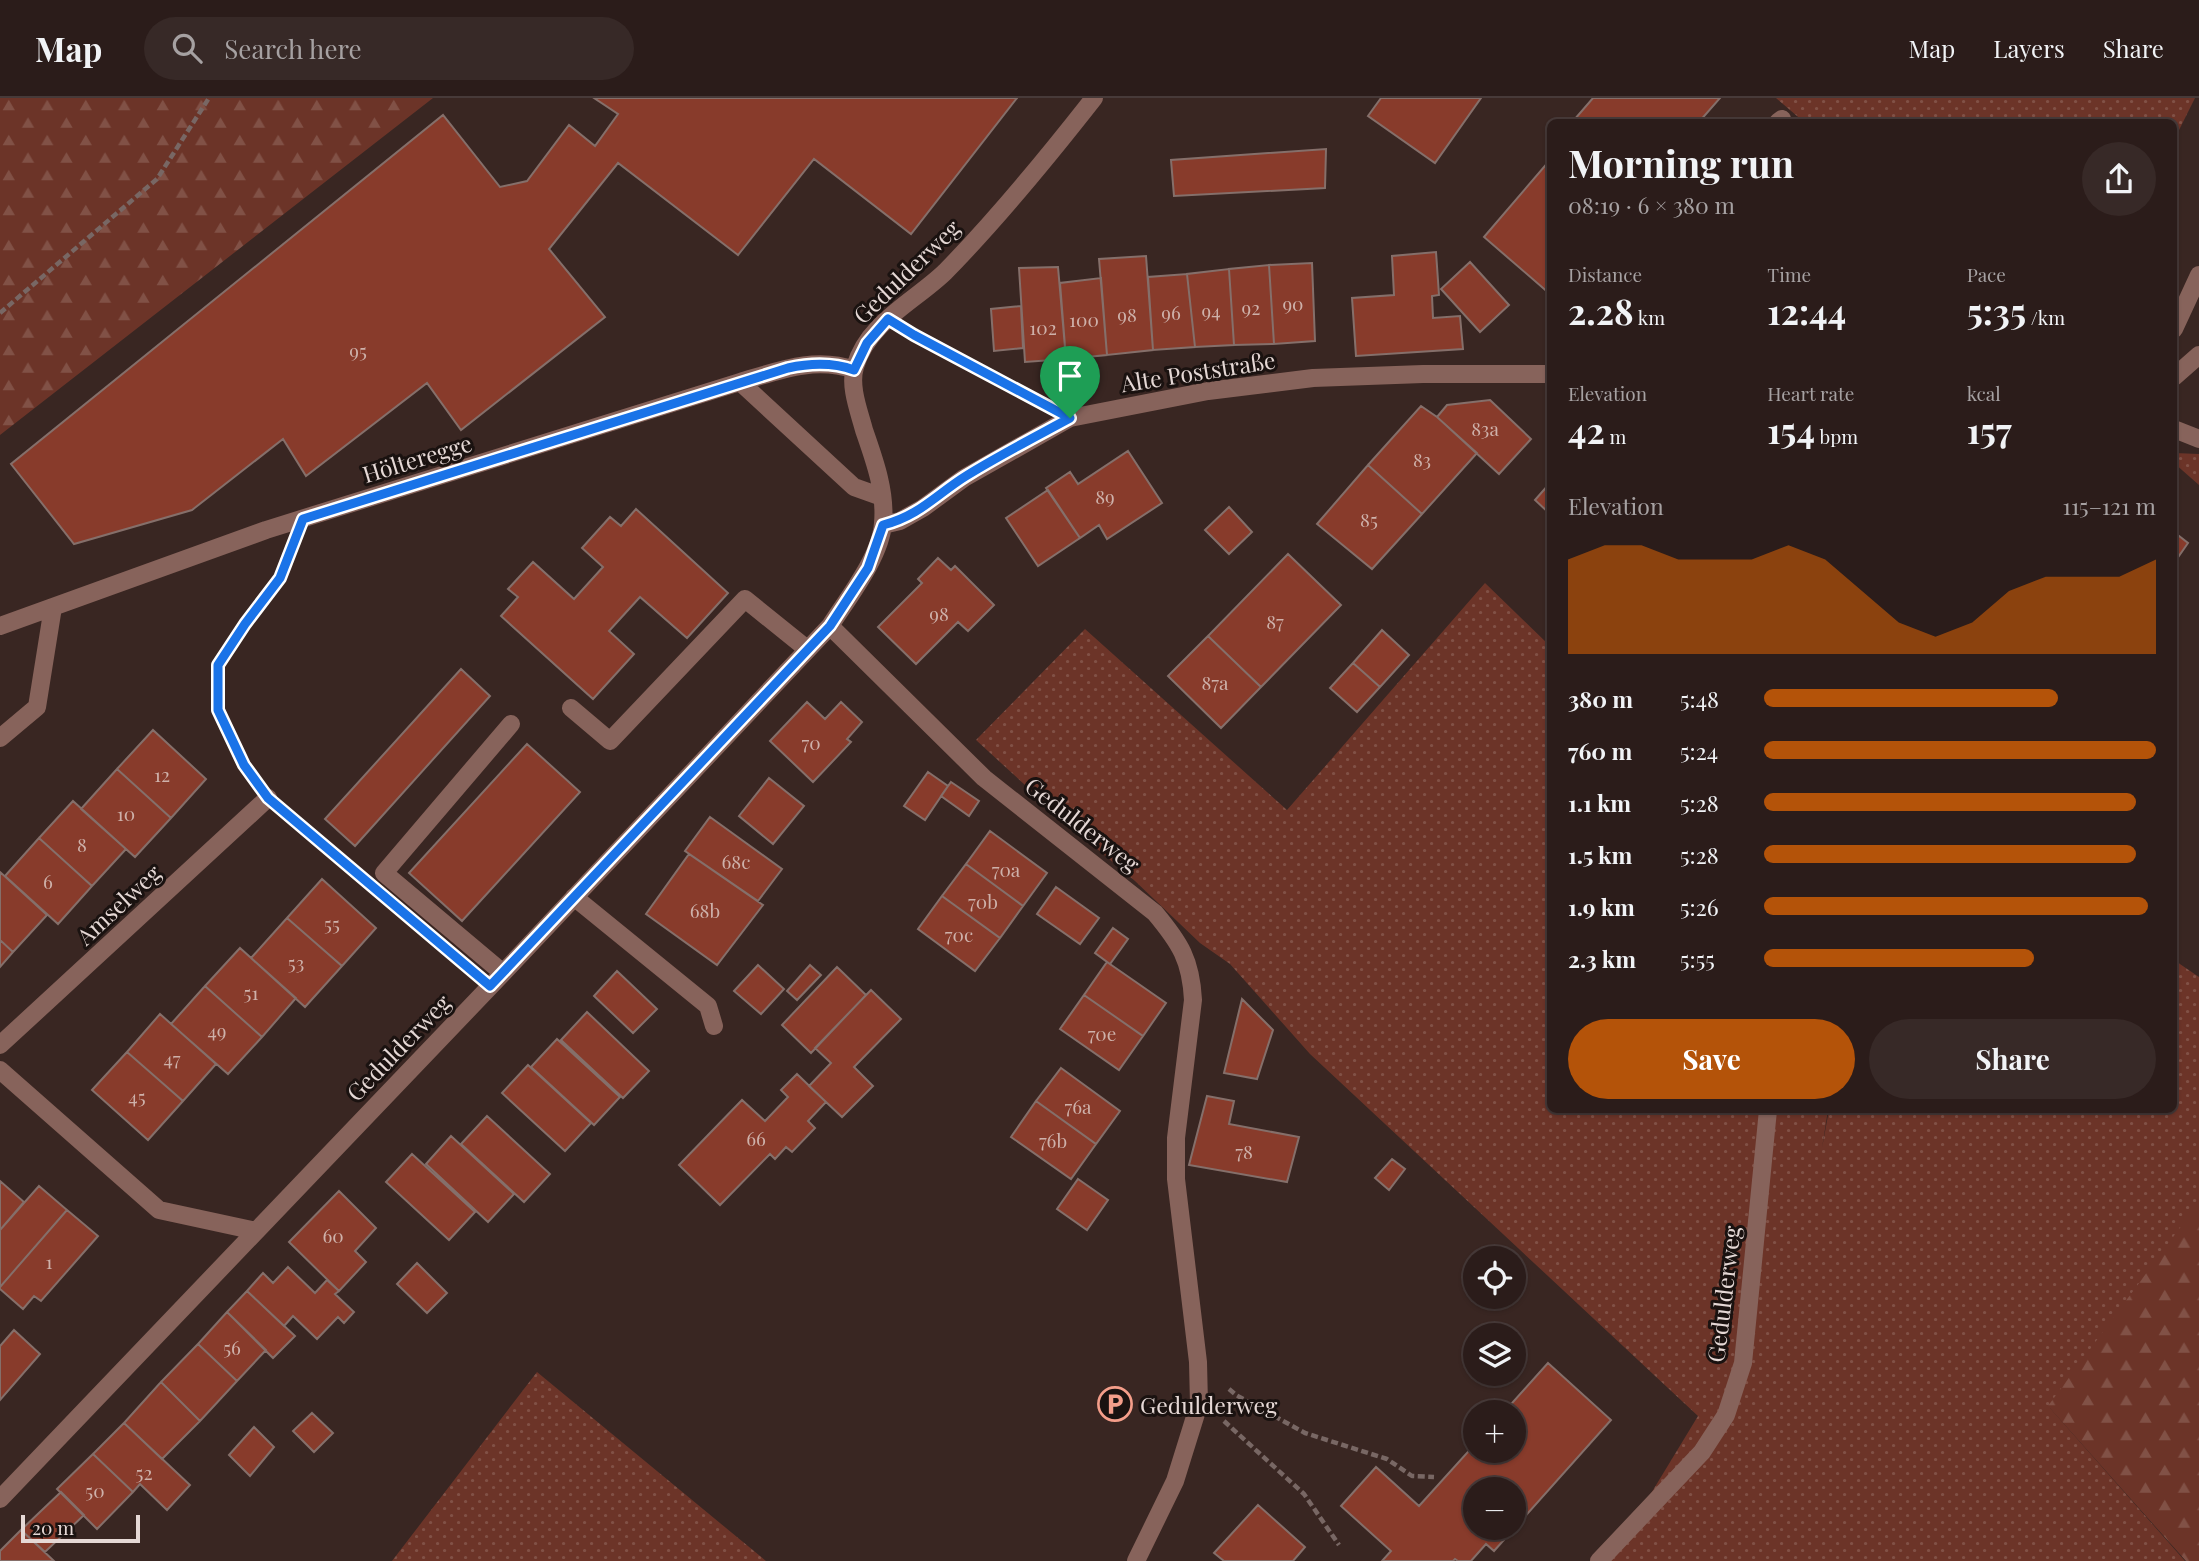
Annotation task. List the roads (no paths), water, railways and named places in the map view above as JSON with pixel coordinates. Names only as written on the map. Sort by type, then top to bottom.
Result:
[{"type":"street","name":"Gedulderweg","points":[[0,1499],[503,973],[830,626],[868,568],[883,525],[877,469],[858,410],[854,370],[867,343],[888,319],[943,273],[1031,178],[1094,98]]},
{"type":"street","points":[[2177,323],[2199,275]]},
{"type":"street","points":[[2177,374],[2199,355]]},
{"type":"street","name":"Hölteregge","points":[[0,626],[303,519],[740,382],[805,364],[840,365],[854,370]]},
{"type":"street","name":"Alte Poststraße","points":[[883,525],[900,521],[923,509],[964,478],[1070,418],[1209,391],[1313,378],[1423,374],[1547,374]]},
{"type":"street","points":[[740,382],[855,487],[882,497]]},
{"type":"street","points":[[2177,430],[2199,439]]},
{"type":"street","points":[[571,708],[610,741],[745,599],[807,649]]},
{"type":"street","points":[[0,738],[37,707],[53,607]]},
{"type":"street","name":"Gedulderweg","points":[[830,626],[984,778],[1155,913],[1176,938],[1186,957],[1192,978],[1193,1000],[1175,1138],[1176,1179],[1198,1362],[1199,1404],[1175,1481],[1136,1561]]},
{"type":"street","points":[[503,973],[384,873],[511,724]]},
{"type":"street","name":"Amselweg","points":[[0,1045],[268,798]]},
{"type":"street","points":[[574,897],[708,1006],[714,1026]]},
{"type":"street","points":[[0,1070],[159,1210],[256,1231]]},
{"type":"street","name":"Gedulderweg","points":[[1599,1561],[1702,1452],[1726,1415],[1743,1363],[1768,1113]]},
{"type":"place","name":"Gedulderweg","points":[[1115,1404]]}]
